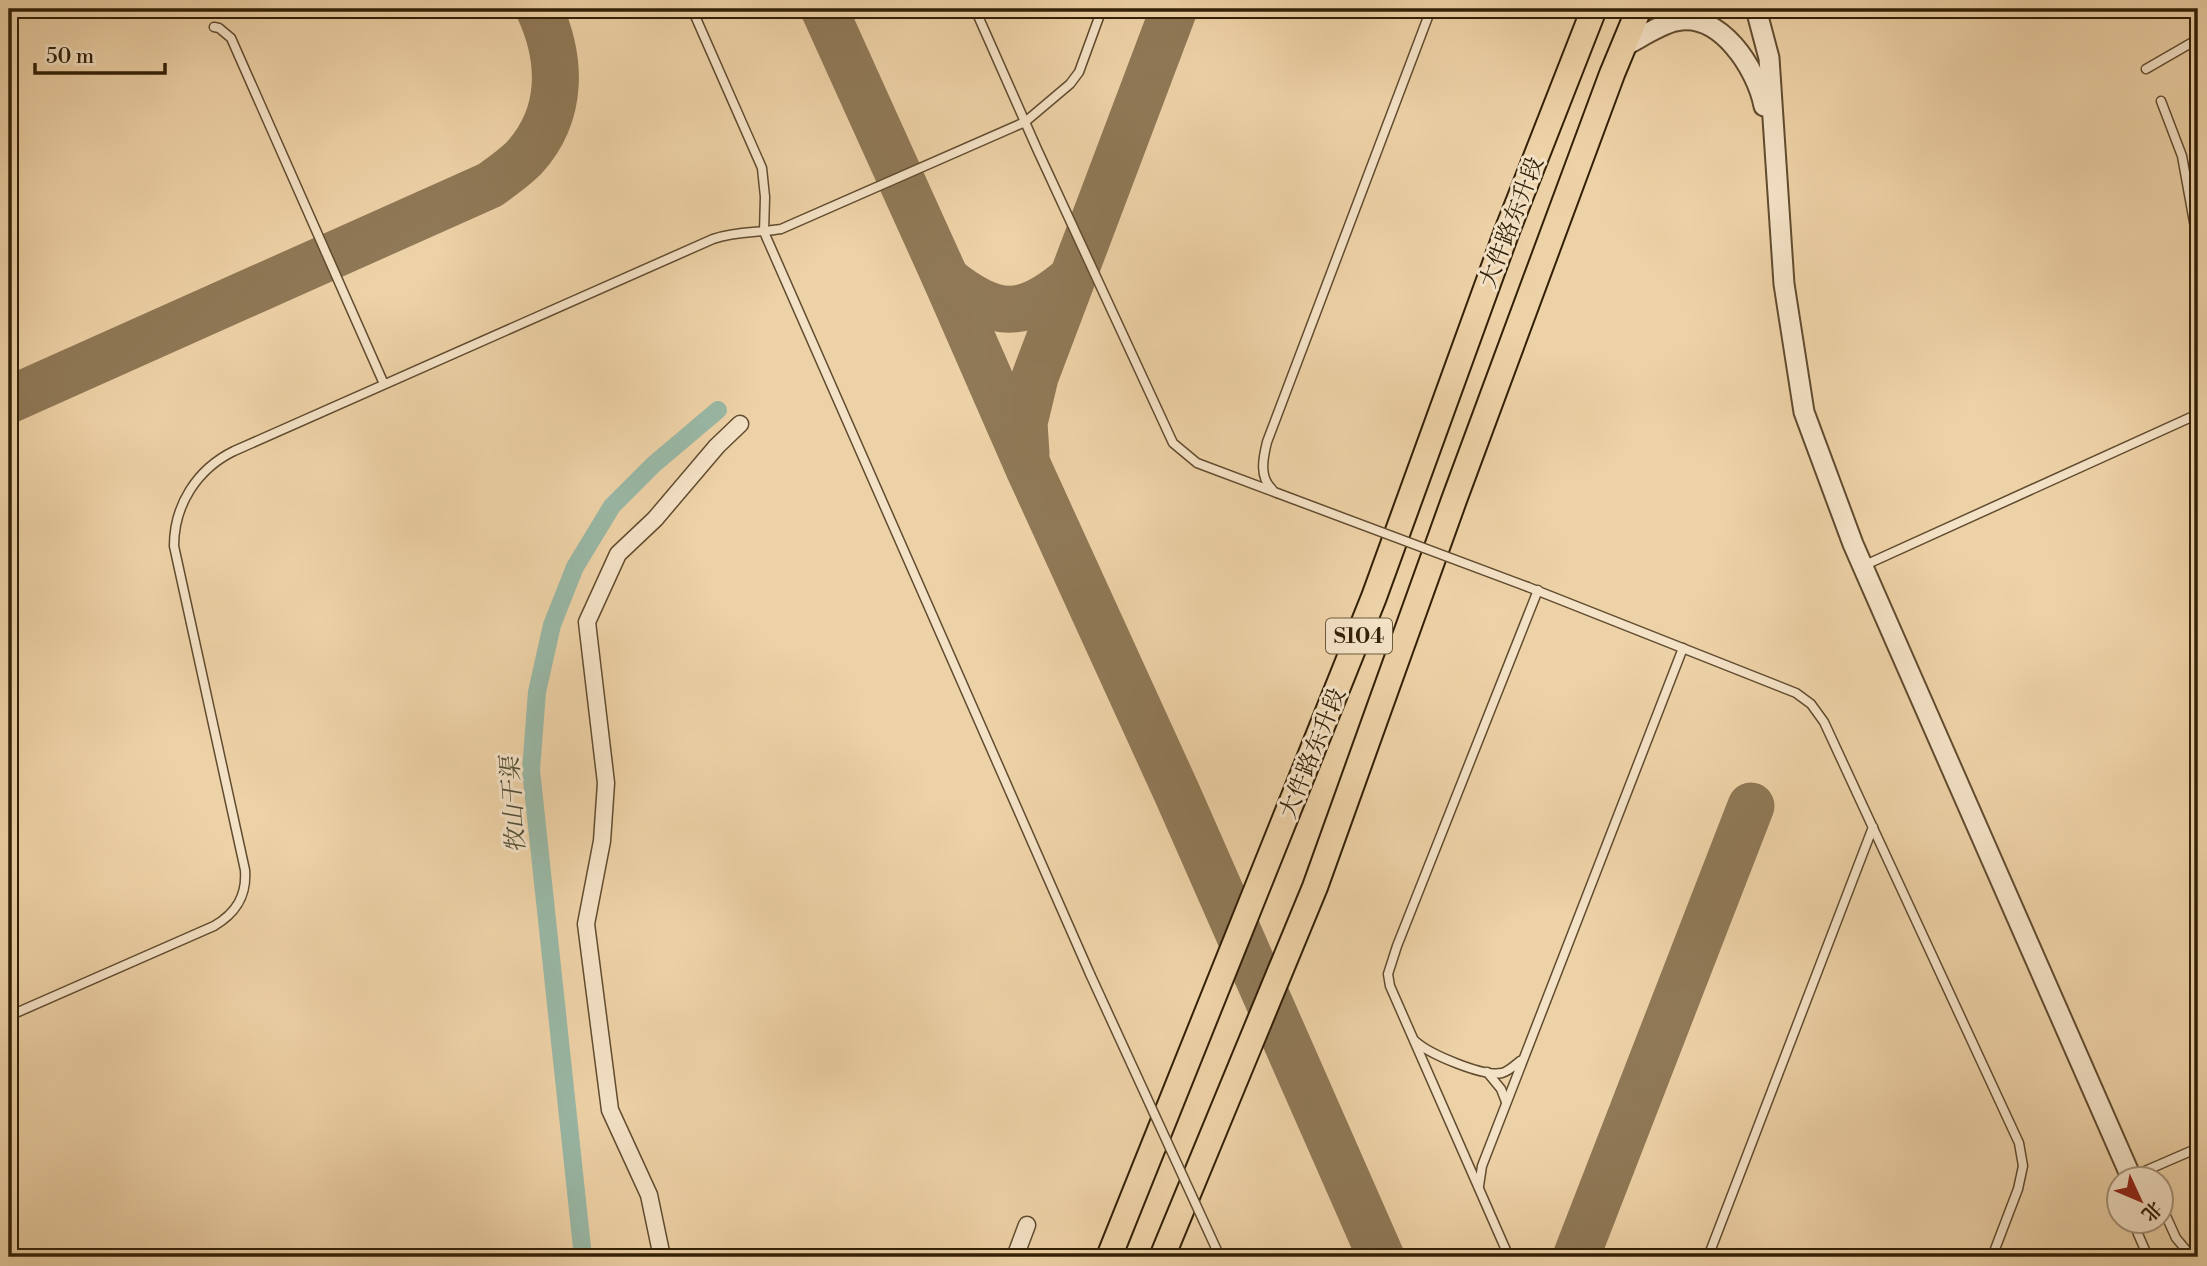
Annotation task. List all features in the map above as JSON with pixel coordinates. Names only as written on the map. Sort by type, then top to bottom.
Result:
[{"type":"main road","name":"大件路东升段","points":[[1109,1257],[1374,597],[1507,230],[1594,9]]},
{"type":"main road","name":"大件路东升段","points":[[1163,1257],[1315,887],[1454,500],[1622,47],[1639,9]]},
{"type":"street","points":[[1756,9],[1769,58],[1784,284],[1804,412],[1863,566],[2125,1164]]},
{"type":"street","points":[[1622,47],[1674,21],[1698,19],[1719,31],[1742,57],[1760,88],[1777,179]]},
{"type":"street","points":[[662,1257],[649,1195],[610,1110],[586,924],[602,841],[606,783],[587,622],[618,554],[655,519],[717,446],[740,424]]},
{"type":"street","points":[[1015,1257],[1027,1225]]},
{"type":"lane","points":[[692,9],[762,168],[764,232],[1090,974],[1220,1257]]},
{"type":"lane","points":[[975,9],[1173,443],[1197,463],[1538,590],[1796,693],[1811,704],[1824,722],[2019,1143],[2023,1166],[2018,1189],[1992,1257]]},
{"type":"lane","points":[[9,1016],[214,926],[240,904],[246,885],[245,870],[174,546],[176,523],[190,490],[203,472],[223,457],[713,239],[729,233],[781,229],[1025,122],[1070,84],[1079,72],[1102,9]]},
{"type":"lane","points":[[1277,493],[1268,486],[1265,479],[1263,459],[1267,442],[1431,9]]},
{"type":"lane","points":[[214,27],[231,38],[384,384]]},
{"type":"lane","points":[[2146,69],[2198,40]]},
{"type":"lane","points":[[2161,101],[2182,156],[2198,244]]},
{"type":"lane","points":[[1863,566],[2198,414]]},
{"type":"lane","points":[[1509,1257],[1390,986],[1388,974],[1538,590]]},
{"type":"lane","points":[[1481,1196],[1479,1178],[1482,1166],[1683,648]]},
{"type":"lane","points":[[1708,1257],[1873,827]]},
{"type":"lane","points":[[1413,1039],[1437,1056],[1487,1072],[1501,1073],[1523,1059]]},
{"type":"lane","points":[[1487,1072],[1502,1089],[1506,1102]]},
{"type":"lane","points":[[2162,1164],[2198,1148]]},
{"type":"lane","points":[[2138,1234],[2148,1257]]},
{"type":"lane","points":[[2174,1234],[2192,1257]]},
{"type":"waterway","name":"牧山干渠","points":[[583,1257],[531,770],[537,692],[552,625],[575,567],[612,506],[653,465],[718,410]]},
{"type":"taxiway","points":[[9,400],[490,185],[503,176],[524,158],[537,141],[552,105],[555,67],[547,28],[539,9]]},
{"type":"taxiway","points":[[824,9],[1177,793],[1381,1257]]},
{"type":"taxiway","points":[[1026,454],[1024,423],[1035,377],[1174,9]]},
{"type":"taxiway","points":[[946,279],[980,302],[1009,309],[1039,302],[1072,278]]},
{"type":"taxiway","points":[[1576,1257],[1751,806]]}]
